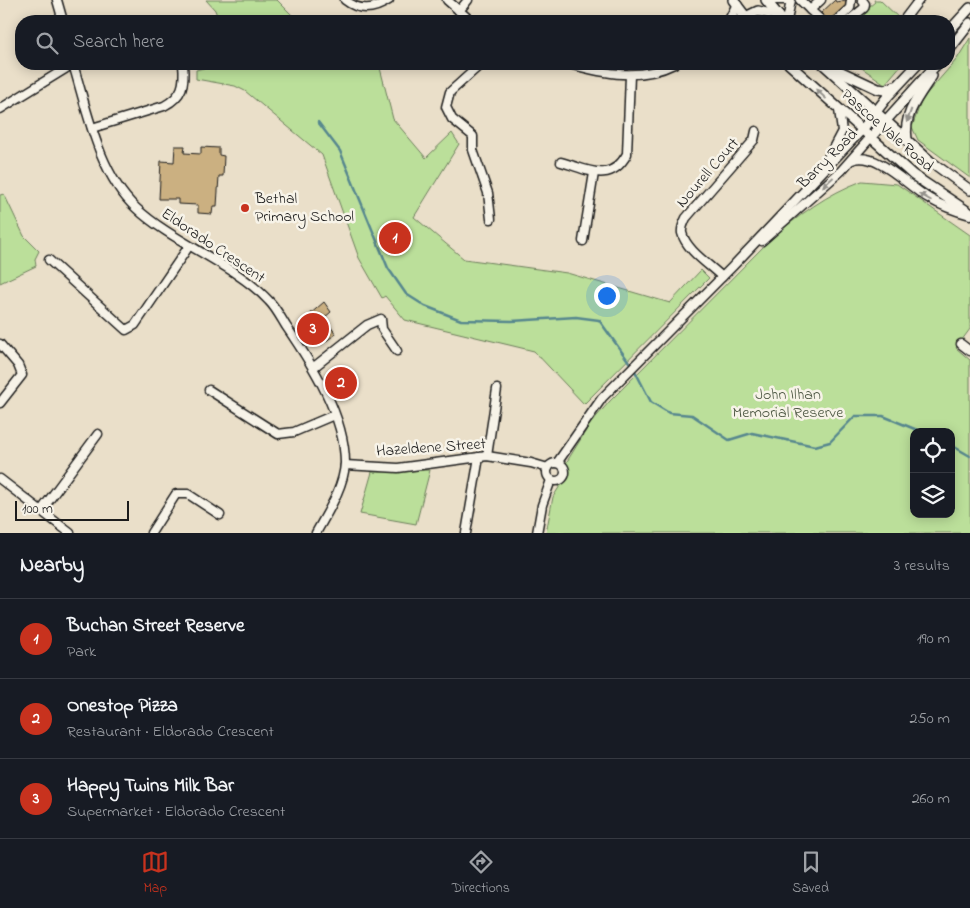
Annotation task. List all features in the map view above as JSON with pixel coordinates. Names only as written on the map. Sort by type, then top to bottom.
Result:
[{"type":"main road","points":[[766,0],[779,15]]},
{"type":"main road","points":[[735,3],[741,15]]},
{"type":"main road","points":[[731,15],[735,3]]},
{"type":"main road","points":[[955,24],[970,8]]},
{"type":"main road","points":[[752,15],[758,11],[770,15]]},
{"type":"main road","points":[[955,42],[970,23]]},
{"type":"main road","name":"Pascoe Vale Road","points":[[796,70],[919,179],[970,214]]},
{"type":"main road","name":"Pascoe Vale Road","points":[[830,70],[944,173],[970,190]]},
{"type":"main road","points":[[837,70],[884,90],[897,86]]},
{"type":"main road","name":"Barry Road","points":[[862,130],[912,70]]},
{"type":"main road","name":"Barry Road","points":[[871,137],[932,70]]},
{"type":"main road","points":[[907,141],[906,125],[910,111],[934,70]]},
{"type":"street","points":[[57,0],[61,15]]},
{"type":"street","points":[[345,0],[352,6],[365,10],[378,7],[389,0]]},
{"type":"street","points":[[447,0],[464,15]]},
{"type":"street","points":[[459,11],[468,0]]},
{"type":"street","points":[[775,0],[789,0],[784,15]]},
{"type":"street","points":[[800,0],[815,15]]},
{"type":"street","points":[[810,10],[821,0]]},
{"type":"street","points":[[842,15],[850,8],[852,0]]},
{"type":"street","points":[[855,15],[864,8],[865,4],[862,0]]},
{"type":"street","points":[[908,15],[919,0]]},
{"type":"street","points":[[0,109],[63,70]]},
{"type":"street","name":"Eldorado Crescent","points":[[75,70],[100,151],[118,185],[135,208],[242,280],[269,301],[314,367],[342,440],[345,465],[332,504],[316,533]]},
{"type":"street","points":[[92,128],[164,106],[174,101],[182,92],[185,81],[184,70]]},
{"type":"street","points":[[474,70],[450,92],[446,107],[452,119],[473,136],[473,150],[488,193],[491,219]]},
{"type":"street","points":[[591,70],[602,73],[630,75],[659,70]]},
{"type":"street","points":[[561,162],[594,173],[612,171],[621,166],[627,154],[630,75]]},
{"type":"street","points":[[813,183],[832,153],[842,131],[839,110]]},
{"type":"street","name":"Barry Road","points":[[557,463],[587,417],[624,376],[732,267],[862,130]]},
{"type":"street","name":"Nourell Court","points":[[722,277],[690,247],[682,234],[682,227],[686,218],[754,140],[756,131]]},
{"type":"street","name":"Barry Road","points":[[732,267],[850,161],[871,137]]},
{"type":"street","points":[[850,161],[863,158],[880,165],[930,200],[970,214]]},
{"type":"street","points":[[583,241],[594,173]]},
{"type":"street","points":[[49,260],[126,330],[135,325],[189,246]]},
{"type":"street","points":[[314,367],[367,325],[381,319],[382,330],[397,351]]},
{"type":"street","points":[[0,344],[18,364],[22,374],[0,403]]},
{"type":"street","points":[[962,344],[970,350]]},
{"type":"street","points":[[466,533],[497,389]]},
{"type":"street","points":[[209,390],[278,434],[294,432],[334,416]]},
{"type":"street","points":[[42,511],[98,434]]},
{"type":"street","name":"Hazeldene Street","points":[[345,465],[398,468],[483,456],[532,463],[548,468]]},
{"type":"street","points":[[557,463],[564,468],[564,476],[557,481],[551,480],[548,476],[548,468],[552,464],[557,463]]},
{"type":"street","points":[[0,479],[70,533]]},
{"type":"street","points":[[537,533],[542,505],[551,480]]},
{"type":"street","points":[[151,533],[176,494],[188,494],[220,515]]},
{"type":"green space","points":[[206,0],[277,0],[292,15],[217,15]]},
{"type":"green space","points":[[874,0],[880,0],[896,15],[859,15],[875,2]]},
{"type":"green space","points":[[970,38],[970,178],[918,140],[912,127],[922,99],[947,70],[955,70],[955,61]]},
{"type":"green space","points":[[196,70],[381,70],[393,119],[426,158],[452,133],[459,144],[414,217],[464,259],[567,273],[670,303],[701,270],[709,278],[584,404],[534,351],[405,320],[385,296],[382,298],[359,258],[322,155],[245,91],[235,86],[196,79]]},
{"type":"green space","points":[[865,70],[897,70],[885,84]]},
{"type":"green space","name":"John Ilhan Memorial Reserve","points":[[862,181],[897,184],[970,235],[970,329],[956,348],[970,360],[970,533],[546,533],[553,497],[568,473],[566,463],[590,424],[610,401],[771,239],[814,206],[837,192]]},
{"type":"green space","points":[[4,194],[24,236],[39,251],[35,259],[36,266],[0,283],[0,195]]},
{"type":"green space","points":[[430,470],[416,524],[360,514],[372,472]]},
{"type":"building","points":[[835,0],[836,2],[846,0],[849,4],[835,15],[823,15],[821,13]]},
{"type":"building","points":[[175,146],[185,146],[184,153],[201,154],[201,147],[219,148],[219,155],[224,156],[223,176],[219,176],[217,206],[213,206],[212,214],[198,213],[198,205],[178,204],[178,199],[159,199],[161,161],[174,162]]},
{"type":"building","points":[[324,302],[331,312],[324,318],[336,334],[319,346],[308,328],[315,322],[309,315]]},
{"type":"waterway","points":[[318,122],[340,151],[388,268],[406,294],[425,306],[461,320],[512,321],[576,317],[599,320],[634,369],[651,402],[669,413],[692,415],[729,440],[752,433],[815,446],[830,442],[855,416],[883,416],[912,428]]},
{"type":"waterway","points":[[955,447],[970,456]]},
{"type":"place","name":"Bethal Primary School","points":[[245,208]]},
{"type":"place","name":"Buchan Street Reserve","points":[[395,238]]},
{"type":"place","name":"Happy Twins Milk Bar","points":[[313,329]]},
{"type":"place","name":"Onestop Pizza","points":[[341,383]]}]
